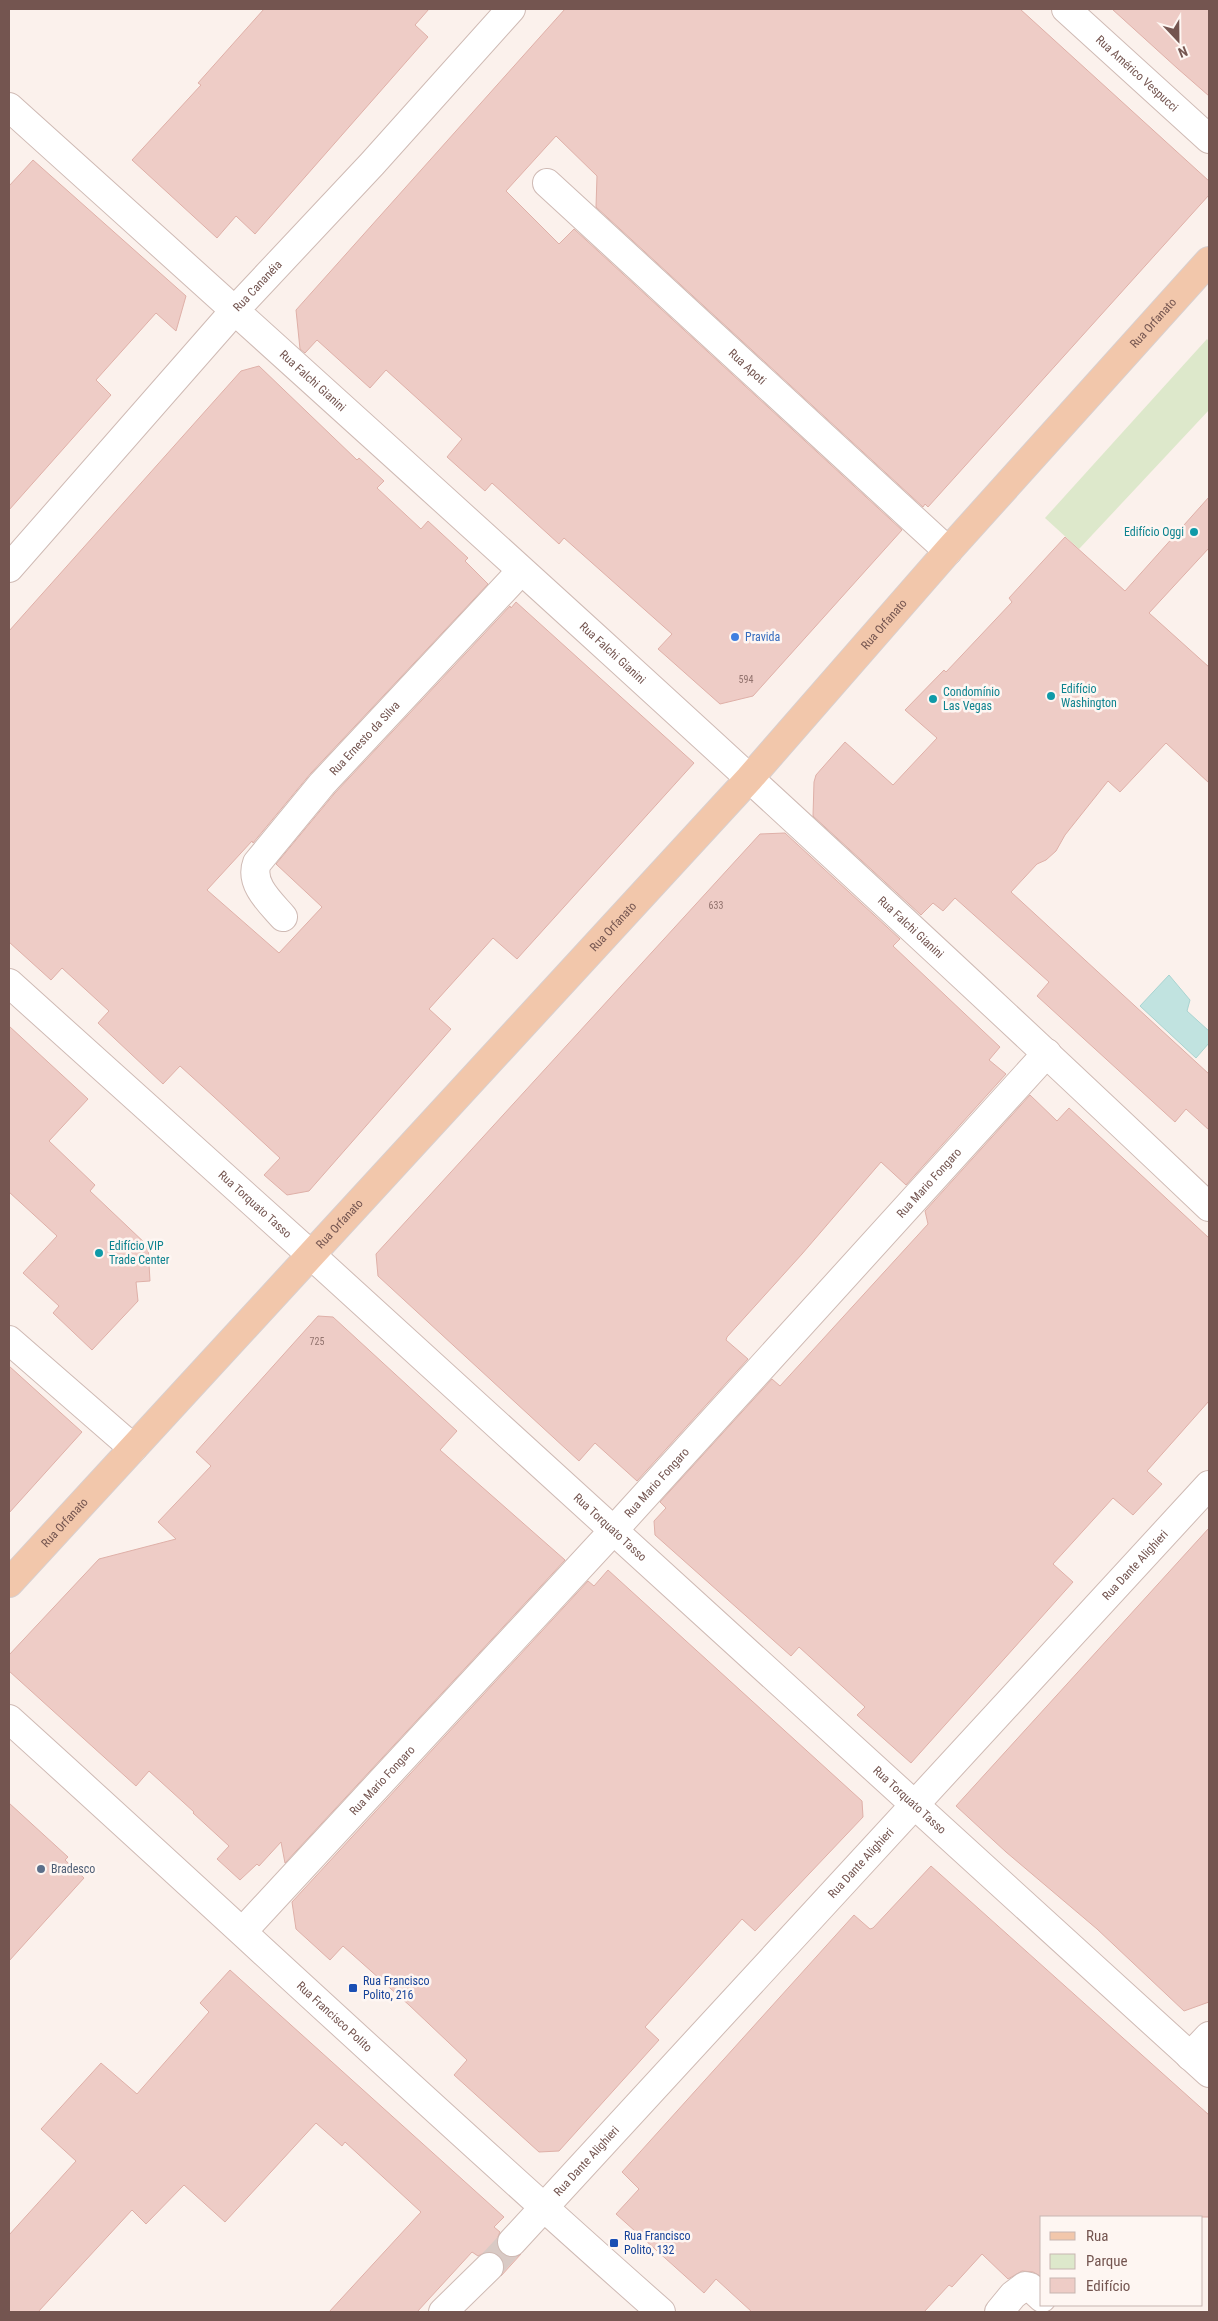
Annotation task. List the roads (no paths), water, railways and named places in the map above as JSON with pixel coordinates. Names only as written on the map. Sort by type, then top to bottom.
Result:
[{"type":"main road","name":"Rua Orfanato","points":[[9,1583],[749,779],[948,551],[1209,261]]},
{"type":"street","name":"Rua Cananéia","points":[[9,568],[235,310],[372,164],[511,9]]},
{"type":"street","name":"Rua Américo Vespucci","points":[[1066,9],[1209,139]]},
{"type":"street","name":"Rua Falchi Gianini","points":[[9,107],[235,310],[749,779],[1047,1053],[1209,1207]]},
{"type":"street","name":"Rua Apoti","points":[[547,183],[948,551]]},
{"type":"street","name":"Rua Ernesto da Silva","points":[[283,918],[258,884],[255,876],[257,863],[322,784],[521,571]]},
{"type":"street","name":"Rua Torquato Tasso","points":[[9,983],[310,1254],[1200,2065]]},
{"type":"street","name":"Rua Mario Fongaro","points":[[243,1931],[613,1532],[1047,1053]]},
{"type":"street","points":[[9,1340],[133,1448]]},
{"type":"street","name":"Rua Dante Alighieri","points":[[512,2242],[1209,1484]]},
{"type":"street","name":"Rua Francisco Polito","points":[[9,1719],[243,1931],[543,2209],[661,2312]]},
{"type":"street","points":[[1200,2065],[1209,2036]]},
{"type":"street","points":[[443,2312],[489,2267]]},
{"type":"street","points":[[999,2312],[1013,2295],[1025,2286],[1030,2287],[1040,2296]]},
{"type":"water","points":[[1169,975],[1190,1000],[1187,1011],[1209,1031],[1209,1043],[1196,1058],[1140,1006]]},
{"type":"tunnel","points":[[489,2267],[512,2242]]},
{"type":"place","name":"Edifício Oggi","points":[[1194,532]]},
{"type":"place","name":"Pravida","points":[[735,637]]},
{"type":"place","name":"Edifício Washington","points":[[1051,696]]},
{"type":"place","name":"Condomínio Las Vegas","points":[[933,699]]},
{"type":"place","name":"Edifício VIP Trade Center","points":[[99,1253]]},
{"type":"place","name":"Bradesco","points":[[41,1869]]},
{"type":"place","name":"Rua Francisco Polito, 216","points":[[353,1988]]},
{"type":"place","name":"Rua Francisco Polito, 132","points":[[614,2243]]}]
